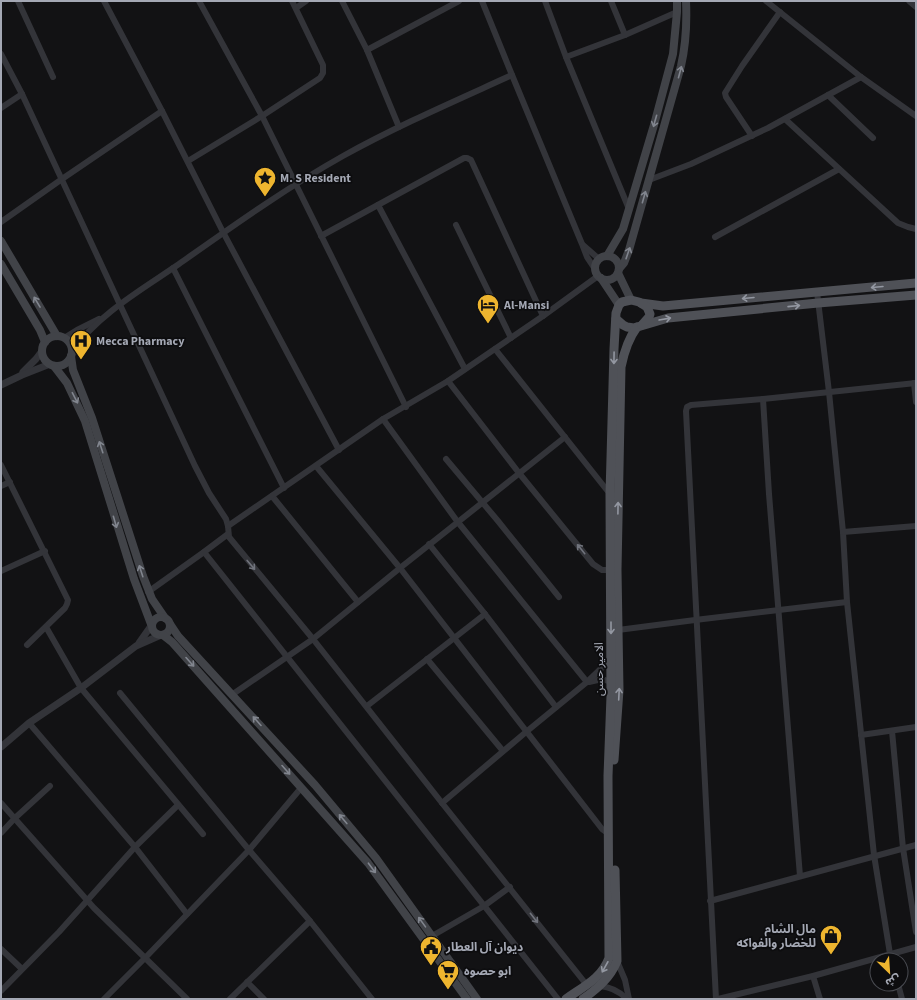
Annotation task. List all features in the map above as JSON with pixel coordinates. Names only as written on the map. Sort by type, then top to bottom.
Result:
[{"type":"main road","points":[[619,305],[598,274],[596,265],[624,228],[630,209],[674,54],[677,1]]},
{"type":"main road","points":[[598,274],[605,280],[612,279],[624,263],[629,250],[649,180],[654,168],[685,48],[687,22],[686,1]]},
{"type":"main road","points":[[642,163],[654,168]]},
{"type":"main road","points":[[1,241],[50,324],[61,337],[68,341],[71,346],[73,370],[92,418],[148,592],[156,606],[178,636],[233,694],[315,785],[370,852],[477,999]]},
{"type":"main road","points":[[603,257],[614,258],[617,261],[619,271],[637,302]]},
{"type":"main road","points":[[1,264],[40,330],[45,342]]},
{"type":"main road","points":[[916,283],[663,306],[626,301],[619,305],[616,319],[627,327],[640,326],[668,318],[916,295]]},
{"type":"main road","name":"الامير حسن","points":[[566,999],[601,974],[606,967],[609,958],[608,776],[621,366],[625,349],[632,334],[649,317],[650,314],[647,307],[637,302]]},
{"type":"main road","name":"الامير حسن","points":[[616,319],[610,494],[618,630],[619,690],[613,776],[617,960]]},
{"type":"main road","points":[[40,330],[42,331],[48,329],[50,324]]},
{"type":"main road","points":[[61,337],[52,336],[45,342],[42,351],[44,359],[63,377],[76,400],[85,421],[127,559],[155,634],[162,635],[172,642],[368,863],[467,999]]},
{"type":"main road","points":[[52,365],[62,365],[70,360],[72,353]]},
{"type":"main road","points":[[63,377],[68,372],[73,370]]},
{"type":"main road","points":[[151,625],[155,618],[158,617],[167,621]]},
{"type":"main road","points":[[162,635],[169,629],[167,621]]},
{"type":"main road","points":[[583,999],[600,986],[612,972],[617,960]]},
{"type":"street","points":[[18,1],[53,78]]},
{"type":"street","points":[[104,1],[188,161],[223,232],[339,450]]},
{"type":"street","points":[[199,1],[262,116],[406,407]]},
{"type":"street","points":[[188,161],[262,116],[320,78],[323,72],[321,59],[292,1]]},
{"type":"street","points":[[296,8],[306,1]]},
{"type":"street","points":[[342,1],[367,50],[399,127]]},
{"type":"street","points":[[367,50],[459,1]]},
{"type":"street","points":[[228,526],[383,419],[406,407],[465,370],[543,316],[598,274],[587,257],[482,1]]},
{"type":"street","points":[[545,1],[566,57],[630,209]]},
{"type":"street","points":[[611,1],[625,35]]},
{"type":"street","points":[[766,1],[861,77],[916,116]]},
{"type":"street","points":[[909,1],[916,7]]},
{"type":"street","points":[[566,57],[625,35],[677,12]]},
{"type":"street","points":[[752,136],[726,97],[725,93],[780,12]]},
{"type":"street","points":[[1,54],[22,94],[195,466],[228,526],[228,534],[231,541],[367,706],[586,984]]},
{"type":"street","points":[[72,353],[87,333],[120,304],[223,232],[296,184],[343,156],[399,127],[512,75]]},
{"type":"street","points":[[649,180],[691,164],[752,136],[861,77]]},
{"type":"street","points":[[1,108],[22,94]]},
{"type":"street","points":[[828,95],[873,138]]},
{"type":"street","points":[[1,222],[162,112]]},
{"type":"street","points":[[784,120],[898,223],[916,230]]},
{"type":"street","points":[[321,236],[464,158],[468,158],[471,160],[543,316]]},
{"type":"street","points":[[715,237],[839,169]]},
{"type":"street","points":[[378,205],[465,370]]},
{"type":"street","points":[[456,225],[511,338]]},
{"type":"street","points":[[582,244],[603,257]]},
{"type":"street","points":[[173,268],[284,488]]},
{"type":"street","points":[[817,292],[829,392],[843,532],[847,602],[874,855],[889,952]]},
{"type":"street","points":[[61,337],[104,317]]},
{"type":"street","points":[[495,349],[610,494]]},
{"type":"street","points":[[13,379],[29,367],[42,351]]},
{"type":"street","points":[[1,385],[13,379],[52,365]]},
{"type":"street","points":[[448,381],[519,473],[593,564],[602,570],[614,570]]},
{"type":"street","points":[[869,962],[717,999],[710,901],[705,776],[695,620],[686,411],[687,407],[691,405],[915,383],[916,402]]},
{"type":"street","points":[[763,399],[769,494],[800,876]]},
{"type":"street","points":[[383,419],[457,521],[588,682]]},
{"type":"street","points":[[233,694],[313,639],[457,521],[565,437]]},
{"type":"street","points":[[446,459],[559,597]]},
{"type":"street","points":[[1,465],[68,600],[65,608],[27,645]]},
{"type":"street","points":[[316,466],[400,568],[602,829],[609,834]]},
{"type":"street","points":[[1,486],[10,482]]},
{"type":"street","points":[[272,496],[358,602]]},
{"type":"street","points":[[843,532],[916,526]]},
{"type":"street","points":[[148,592],[228,534]]},
{"type":"street","points":[[429,544],[556,707]]},
{"type":"street","points":[[1,571],[45,551]]},
{"type":"street","points":[[204,552],[558,999]]},
{"type":"street","points":[[618,630],[847,602]]},
{"type":"street","points":[[367,706],[485,614]]},
{"type":"street","points":[[136,646],[151,625]]},
{"type":"street","points":[[46,627],[81,688],[203,834]]},
{"type":"street","points":[[1,747],[30,723],[81,688],[136,646],[162,635]]},
{"type":"street","points":[[427,659],[503,751]]},
{"type":"street","points":[[442,803],[588,682],[611,659]]},
{"type":"street","points":[[588,682],[597,679],[611,682]]},
{"type":"street","points":[[120,693],[249,850],[310,921],[372,999]]},
{"type":"street","points":[[30,723],[135,847],[187,914]]},
{"type":"street","points":[[861,735],[916,727]]},
{"type":"street","points":[[892,731],[903,848],[916,932]]},
{"type":"street","points":[[1,833],[50,786]]},
{"type":"street","points":[[104,999],[249,850],[301,788]]},
{"type":"street","points":[[1,802],[88,900],[186,999]]},
{"type":"street","points":[[1,991],[88,900],[135,847],[178,805]]},
{"type":"street","points":[[710,901],[874,855],[916,845]]},
{"type":"street","points":[[432,936],[484,906],[510,887]]},
{"type":"street","points":[[230,999],[310,921]]},
{"type":"street","points":[[903,952],[916,947]]},
{"type":"street","points":[[1,949],[22,970]]},
{"type":"street","points":[[617,960],[625,980],[628,999]]},
{"type":"street","points":[[813,976],[820,999]]},
{"type":"street","points":[[247,982],[264,999]]},
{"type":"street","points":[[600,986],[622,993],[628,999]]},
{"type":"place","name":"M. S Resident","points":[[265,198]]},
{"type":"place","name":"Al-Mansi","points":[[488,324]]},
{"type":"place","name":"Mecca Pharmacy","points":[[81,360]]},
{"type":"place","name":"مال الشام للخضار والفواكه","points":[[831,956]]},
{"type":"place","name":"ديوان آل العطار","points":[[431,966]]},
{"type":"place","name":"ابو حصوه","points":[[448,990]]}]
